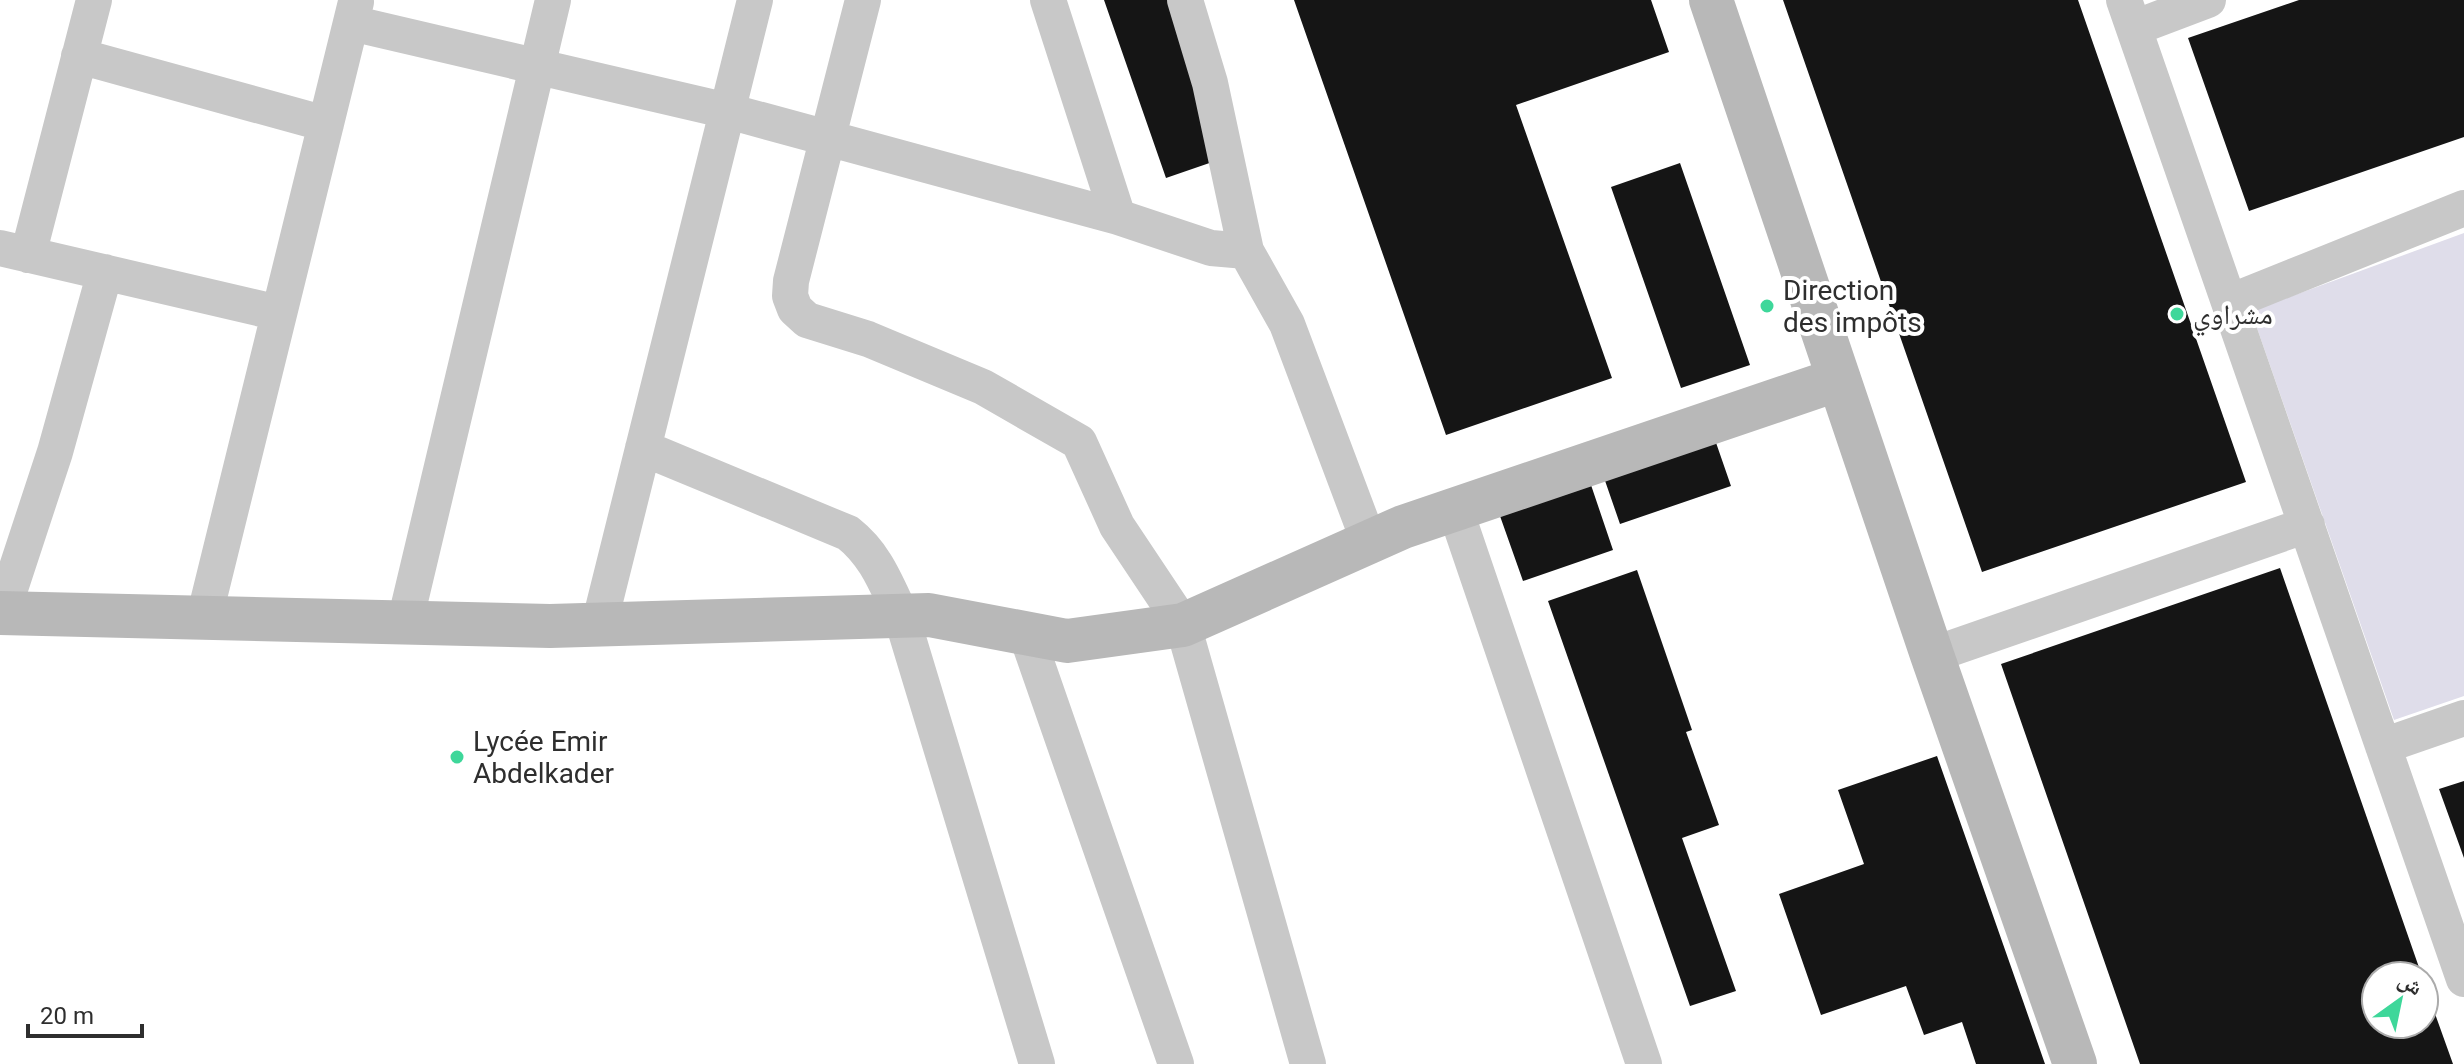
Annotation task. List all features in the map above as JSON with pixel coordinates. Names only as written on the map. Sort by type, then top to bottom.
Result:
[{"type":"street","points":[[94,0],[79,56],[14,251],[279,313]]},
{"type":"street","points":[[405,622],[553,0]]},
{"type":"street","points":[[599,625],[755,0]]},
{"type":"street","points":[[863,0],[791,281],[790,296],[795,309],[807,320],[868,339],[983,387],[1079,442],[1117,526],[1183,625],[1308,1064]]},
{"type":"street","points":[[1048,0],[1118,217]]},
{"type":"street","points":[[1185,0],[1210,83],[1246,251],[1287,324],[1369,542]]},
{"type":"street","points":[[1711,0],[1932,655],[2075,1064]]},
{"type":"street","points":[[2208,0],[2129,14],[2464,979]]},
{"type":"street","points":[[204,618],[354,11],[536,66],[728,111],[1118,217],[1211,248],[1246,251]]},
{"type":"street","points":[[79,56],[326,124]]},
{"type":"street","points":[[2230,302],[2464,208]]},
{"type":"street","points":[[105,272],[55,452],[1,613],[599,625],[929,615],[1067,641],[1183,625],[1369,542],[1455,509],[1839,379]]},
{"type":"street","points":[[643,448],[848,533],[864,546],[876,563],[901,615],[1037,1064]]},
{"type":"street","points":[[1455,509],[1644,1064]]},
{"type":"street","points":[[1932,655],[2307,525]]},
{"type":"street","points":[[1026,633],[1176,1064]]},
{"type":"street","points":[[2383,746],[2464,718]]},
{"type":"shaded area","points":[[2464,233],[2464,696],[2394,720],[2251,311]]},
{"type":"building","points":[[1104,0],[1169,0],[1224,158],[1166,178]]},
{"type":"building","points":[[1294,0],[1651,0],[1669,52],[1516,105],[1612,378],[1446,435]]},
{"type":"building","points":[[1783,0],[2078,0],[2246,482],[1982,572]]},
{"type":"building","points":[[2299,0],[2464,0],[2464,137],[2249,211],[2188,38]]},
{"type":"building","points":[[1680,163],[1750,365],[1681,388],[1611,187]]},
{"type":"building","points":[[1713,434],[1731,486],[1620,524],[1602,472]]},
{"type":"building","points":[[1591,485],[1613,550],[1523,581],[1500,516]]},
{"type":"building","points":[[2280,568],[2416,960],[2360,960],[2360,1040],[2440,1040],[2440,1028],[2453,1064],[2140,1064],[2001,664]]},
{"type":"building","points":[[1637,570],[1692,730],[1686,732],[1719,825],[1682,838],[1736,991],[1690,1006],[1548,601]]},
{"type":"building","points":[[1937,756],[2045,1064],[1976,1064],[1962,1022],[1924,1035],[1906,986],[1821,1015],[1779,894],[1864,864],[1838,790]]},
{"type":"building","points":[[2464,781],[2464,858],[2439,789]]},
{"type":"place","name":"Direction des impôts","points":[[1767,306]]},
{"type":"place","name":"مشراوي","points":[[2177,314]]},
{"type":"place","name":"Lycée Emir Abdelkader","points":[[457,757]]}]
